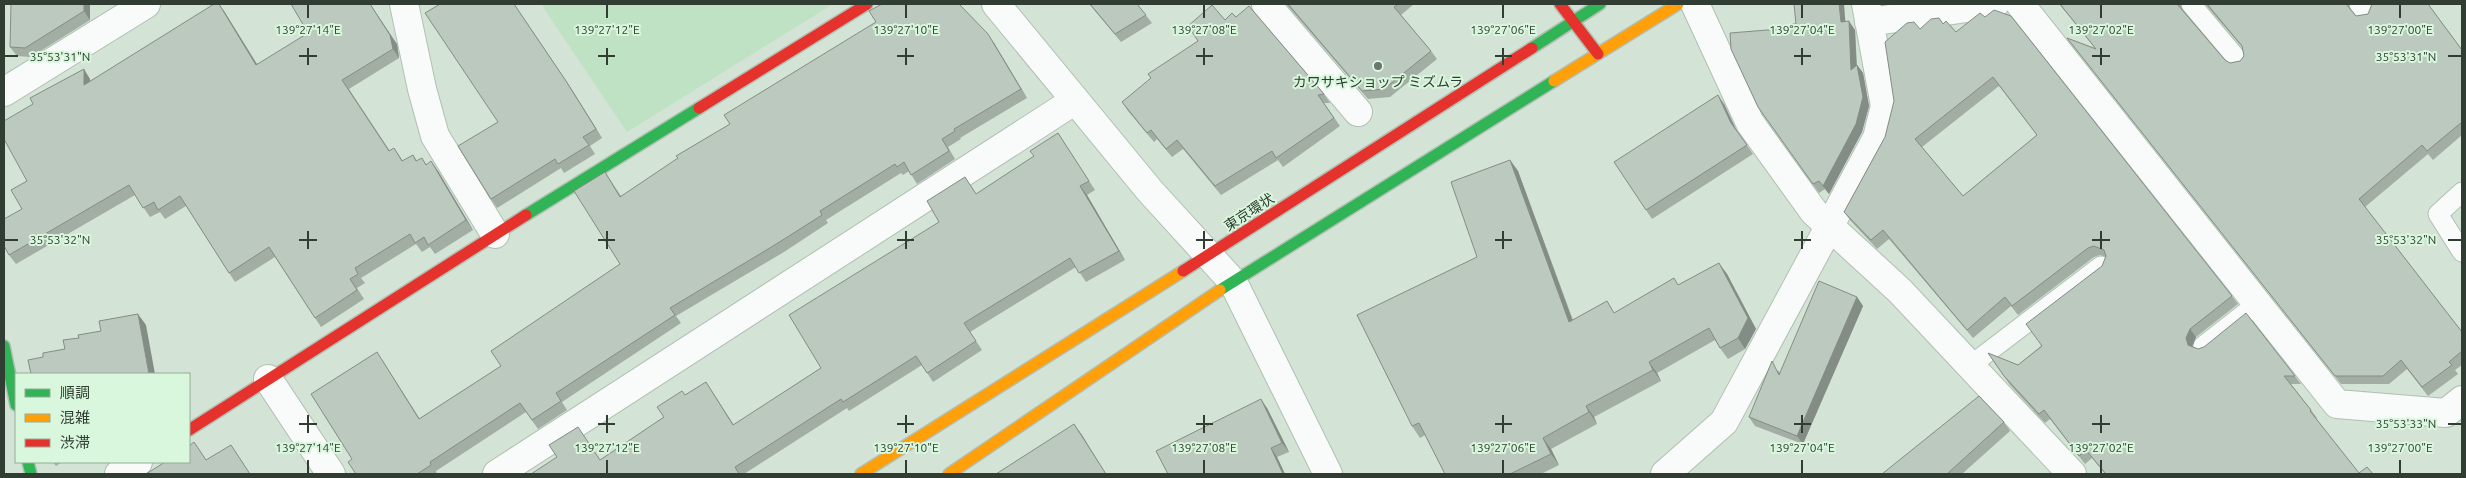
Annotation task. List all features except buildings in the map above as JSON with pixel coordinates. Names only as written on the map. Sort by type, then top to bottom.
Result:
[{"type":"main road","points":[[190,429],[495,234],[867,4]]},
{"type":"main road","points":[[1560,4],[1598,54]]},
{"type":"main road","name":"東京環状","points":[[861,474],[1207,256],[1600,4]]},
{"type":"main road","points":[[949,474],[1233,282],[1678,4]]},
{"type":"main road","points":[[4,346],[15,400]]},
{"type":"street","points":[[4,92],[146,4]]},
{"type":"street","points":[[404,4],[422,89],[435,136],[495,234]]},
{"type":"street","points":[[996,4],[1074,101],[1207,256],[1233,282],[1328,474]]},
{"type":"street","points":[[1266,4],[1358,112]]},
{"type":"street","points":[[1695,4],[1750,123],[1814,212],[1829,228],[1900,291],[2072,474]]},
{"type":"street","points":[[1665,474],[1724,422],[1877,138],[1885,106],[1867,13],[1995,4]]},
{"type":"street","points":[[2020,4],[2337,404],[2446,412],[2462,400]]},
{"type":"street","points":[[497,474],[1074,101]]},
{"type":"street","points":[[268,379],[331,474]]},
{"type":"street","points":[[119,474],[136,463]]},
{"type":"lane","points":[[2190,4],[2239,61]]},
{"type":"lane","points":[[2462,192],[2438,214],[2462,252]]},
{"type":"lane","points":[[1971,365],[2101,266]]},
{"type":"lane","points":[[2203,346],[2258,304]]},
{"type":"green space","points":[[541,4],[833,4],[627,132]]},
{"type":"traffic: fast","points":[[1532,48],[1600,4]]},
{"type":"traffic: fast","points":[[1220,290],[1554,81]]},
{"type":"traffic: fast","points":[[526,215],[699,108]]},
{"type":"traffic: fast","points":[[4,346],[15,400]]},
{"type":"traffic: fast","points":[[28,463],[31,474]]},
{"type":"traffic: slow","points":[[1554,81],[1678,4]]},
{"type":"traffic: slow","points":[[861,474],[1183,271]]},
{"type":"traffic: slow","points":[[949,474],[1220,290]]},
{"type":"traffic: jam","points":[[699,108],[867,4]]},
{"type":"traffic: jam","points":[[1560,4],[1598,54]]},
{"type":"traffic: jam","points":[[1183,271],[1532,48]]},
{"type":"traffic: jam","points":[[190,429],[526,215]]},
{"type":"place","name":"カワサキショップ ミズムラ","points":[[1378,66]]}]
